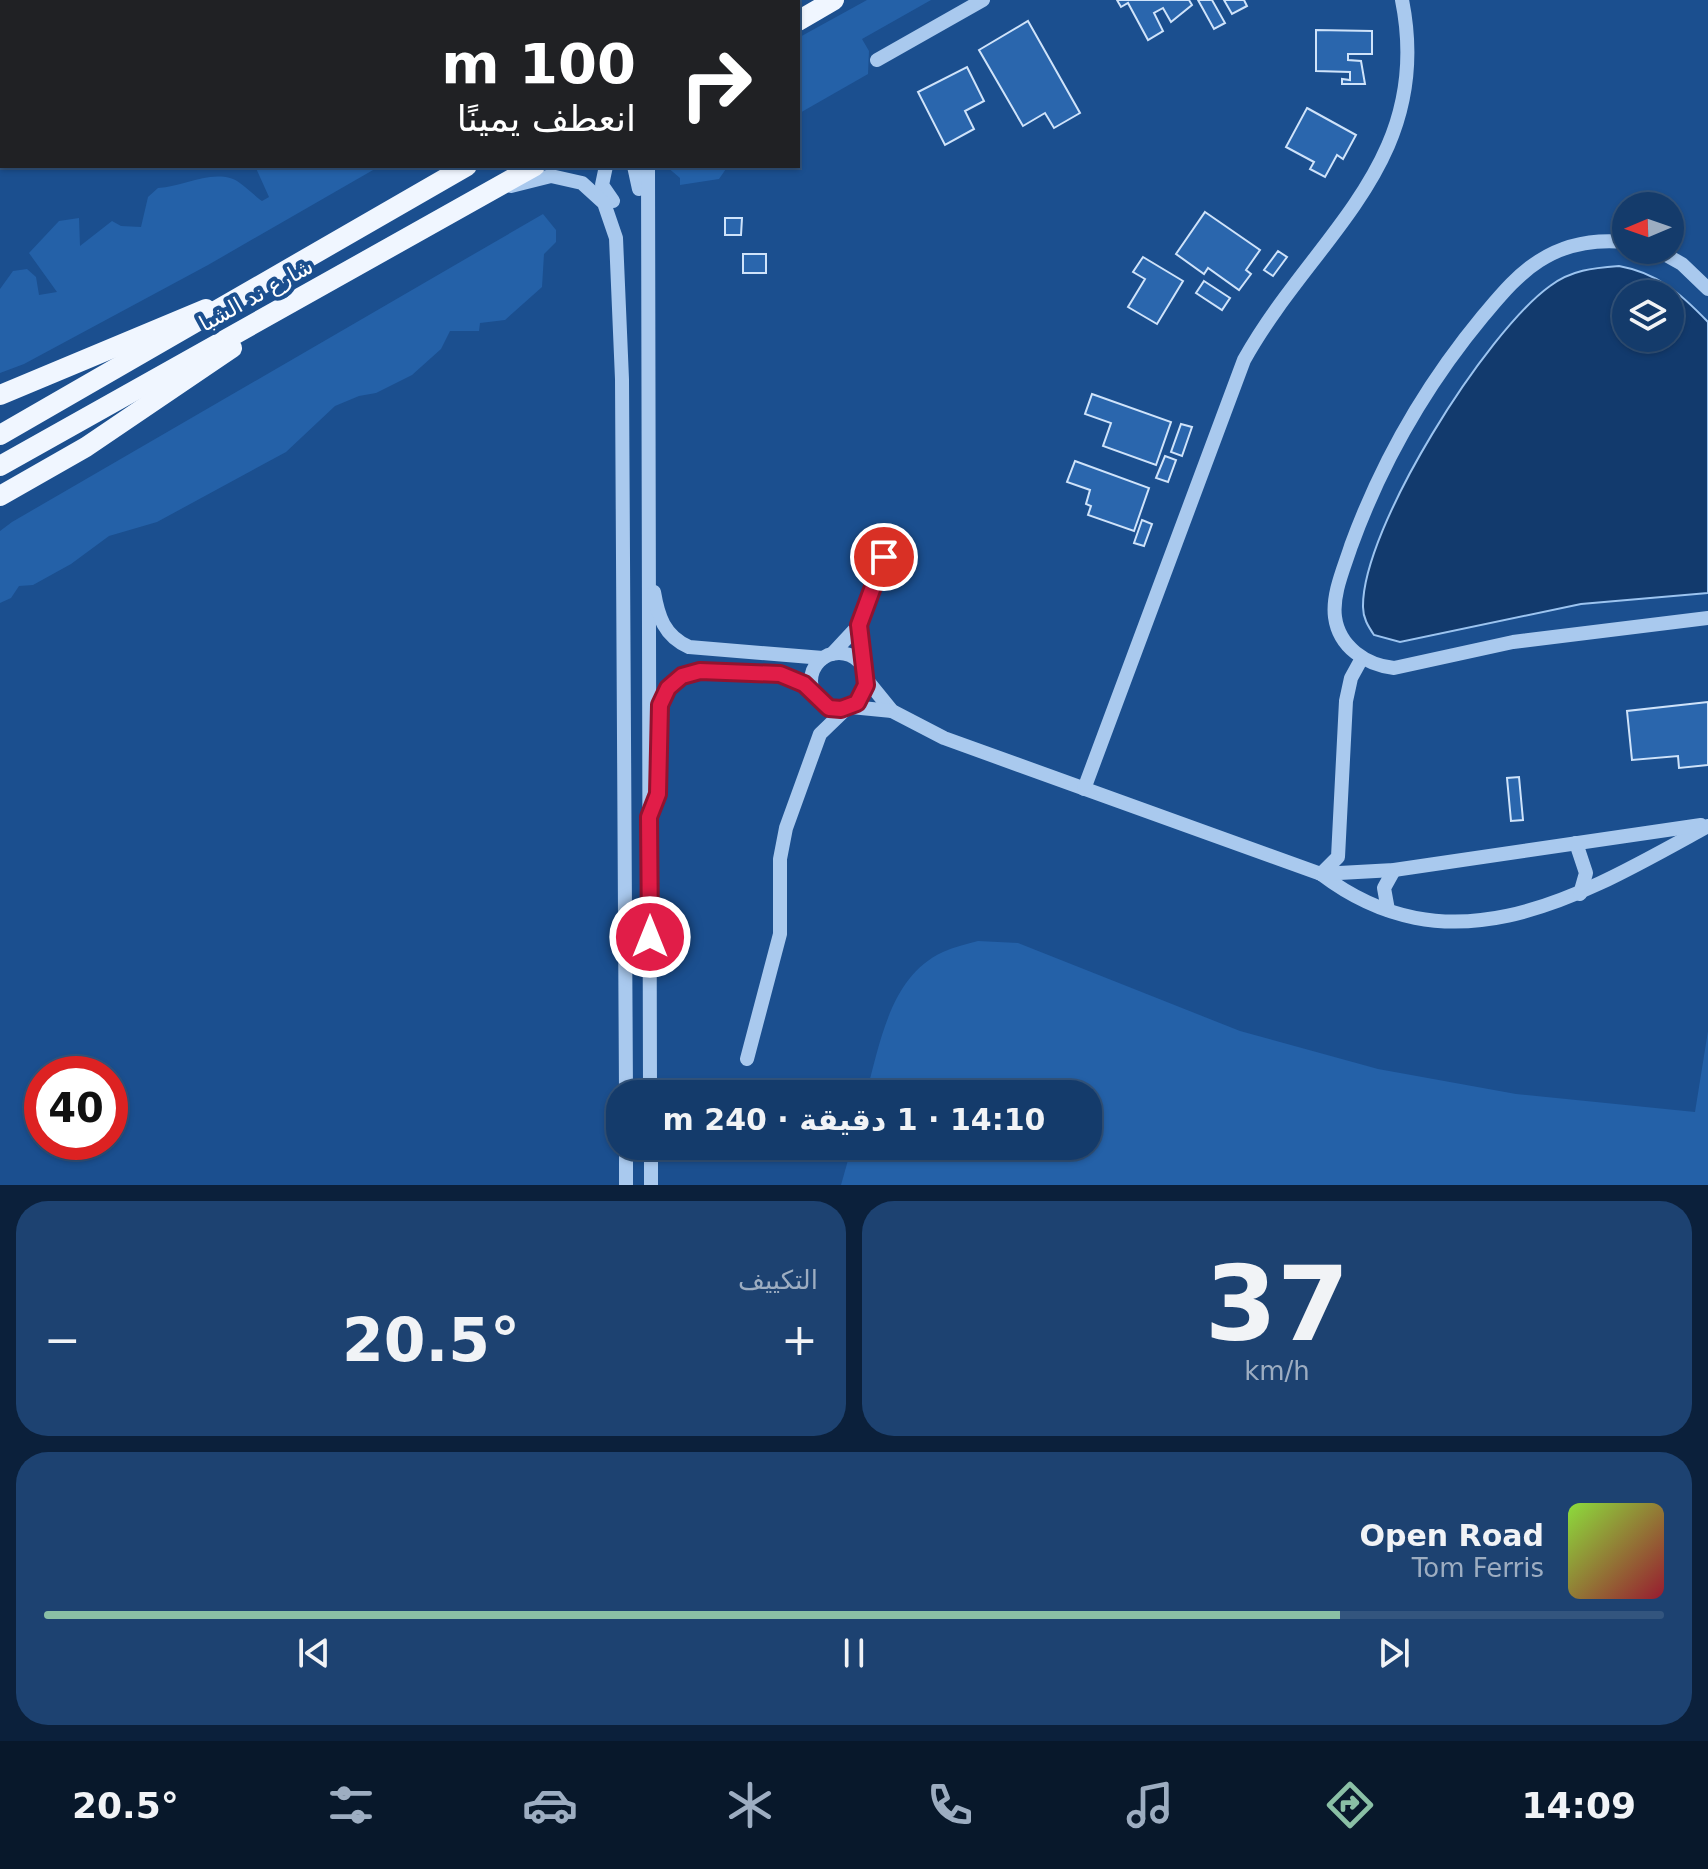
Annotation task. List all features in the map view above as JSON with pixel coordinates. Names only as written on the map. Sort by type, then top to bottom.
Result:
[{"type":"main road","points":[[800,20],[834,0]]},
{"type":"main road","name":"شارع ند الشبا","points":[[0,435],[464,168]]},
{"type":"main road","name":"شارع ند الشبا","points":[[0,466],[531,168]]},
{"type":"main road","points":[[0,395],[184,315],[230,305]]},
{"type":"main road","points":[[0,496],[86,447],[186,382],[268,316]]},
{"type":"street","points":[[877,60],[983,0]]},
{"type":"street","points":[[1084,789],[1244,360],[1274,310],[1342,227],[1369,187],[1387,152],[1406,79],[1407,41],[1402,0]]},
{"type":"street","points":[[606,168],[602,185],[616,207],[624,236],[619,275]]},
{"type":"street","points":[[635,168],[639,175],[640,238],[648,276]]},
{"type":"street","points":[[648,168],[650,1080]]},
{"type":"street","points":[[491,189],[559,176],[589,187],[610,213],[619,275],[622,379],[626,1080]]},
{"type":"street","points":[[1612,243],[1579,244],[1535,263],[1493,304],[1420,400],[1374,487],[1337,591],[1334,609],[1339,632],[1362,658],[1385,667],[1405,668],[1513,642],[1708,618]]},
{"type":"street","points":[[1682,264],[1708,289]]},
{"type":"street","points":[[820,734],[813,692],[813,669],[859,625],[884,557]]},
{"type":"street","points":[[647,569],[661,623],[680,643],[698,648],[827,656],[845,654],[864,672],[892,711]]},
{"type":"street","points":[[747,1059],[780,934],[782,843],[820,734],[864,692],[859,625]]},
{"type":"street","points":[[1321,874],[1338,857],[1346,701],[1351,678],[1362,658]]},
{"type":"street","points":[[649,817],[658,794],[663,696],[682,676],[700,671],[780,674],[813,692],[829,708],[892,711],[954,742],[1321,874],[1345,891],[1388,910],[1428,919],[1484,921],[1539,911],[1580,894],[1708,825]]},
{"type":"street","points":[[1321,874],[1394,870],[1708,825]]},
{"type":"street","points":[[1576,843],[1582,852],[1586,873],[1580,894]]},
{"type":"street","points":[[1388,910],[1384,888],[1394,870]]},
{"type":"street","points":[[625,1027],[650,1028]]},
{"type":"street","points":[[626,1160],[626,1185]]},
{"type":"street","points":[[651,1160],[651,1185]]},
{"type":"shaded area","points":[[867,0],[931,0],[862,39],[869,51],[868,74],[800,113],[800,37]]},
{"type":"shaded area","points":[[256,168],[377,168],[208,265],[24,364],[0,373],[0,289],[13,271],[27,269],[36,277],[39,295],[57,292],[29,253],[59,221],[79,218],[80,246],[112,221],[121,226],[141,227],[148,197],[158,188],[221,177],[234,179],[262,201],[269,197]]},
{"type":"shaded area","points":[[668,168],[727,168],[719,179],[680,185],[680,178]]},
{"type":"shaded area","points":[[543,214],[556,230],[556,242],[544,254],[542,287],[505,320],[480,323],[479,331],[450,331],[441,349],[412,375],[376,393],[335,406],[286,452],[157,522],[109,536],[71,564],[33,585],[19,586],[11,598],[0,603],[0,531],[12,522]]},
{"type":"shaded area","points":[[1619,266],[1658,280],[1612,280],[1612,352],[1684,352],[1684,299],[1708,322],[1708,593],[1581,604],[1400,642],[1374,635],[1363,611],[1368,572],[1383,530],[1432,434],[1462,387],[1524,310],[1550,286],[1566,276]]},
{"type":"shaded area","points":[[978,941],[1018,943],[1240,1031],[1378,1069],[1516,1094],[1695,1112],[1708,1031],[1708,1185],[841,1185],[848,1160],[1102,1160],[1102,1080],[870,1080],[883,1033],[899,994],[925,963],[956,947]]},
{"type":"building","points":[[1117,0],[1189,0],[1192,5],[1171,22],[1163,8],[1154,13],[1163,31],[1148,40],[1128,3],[1121,7]]},
{"type":"building","points":[[1198,0],[1212,0],[1225,23],[1214,29]]},
{"type":"building","points":[[1224,0],[1244,0],[1247,6],[1232,14]]},
{"type":"building","points":[[1028,21],[1080,113],[1054,128],[1045,113],[1023,126],[979,50]]},
{"type":"building","points":[[1316,30],[1372,31],[1372,54],[1348,54],[1348,60],[1361,61],[1365,84],[1342,84],[1342,79],[1350,80],[1350,72],[1316,71]]},
{"type":"building","points":[[967,67],[984,101],[965,111],[974,129],[945,145],[918,92]]},
{"type":"building","points":[[1307,108],[1356,135],[1343,159],[1337,155],[1325,177],[1310,169],[1314,162],[1286,147]]},
{"type":"building","points":[[1205,212],[1260,250],[1246,270],[1251,274],[1239,290],[1208,268],[1204,274],[1176,254]]},
{"type":"building","points":[[725,218],[742,218],[741,235],[725,235]]},
{"type":"building","points":[[1278,251],[1287,257],[1273,276],[1264,270]]},
{"type":"building","points":[[743,254],[766,254],[766,273],[743,273]]},
{"type":"building","points":[[1143,257],[1183,281],[1157,324],[1128,307],[1145,279],[1133,272]]},
{"type":"building","points":[[1204,281],[1230,298],[1222,310],[1196,293]]},
{"type":"building","points":[[1092,394],[1171,422],[1156,465],[1103,446],[1111,423],[1085,414]]},
{"type":"building","points":[[1181,424],[1192,427],[1182,456],[1171,452]]},
{"type":"building","points":[[1165,456],[1176,460],[1168,482],[1156,478]]},
{"type":"building","points":[[1075,461],[1149,488],[1134,531],[1088,515],[1091,506],[1086,504],[1090,490],[1067,482]]},
{"type":"building","points":[[1142,520],[1152,524],[1144,546],[1134,543]]},
{"type":"building","points":[[1708,702],[1708,765],[1679,768],[1678,756],[1632,760],[1627,711]]},
{"type":"building","points":[[1519,777],[1523,820],[1511,821],[1507,778]]},
{"type":"route","points":[[650,937],[649,817],[658,794],[660,705],[663,696],[674,681],[700,671],[780,674],[804,684],[818,701],[829,708],[847,708],[857,703],[866,685],[859,625],[884,557]]}]
